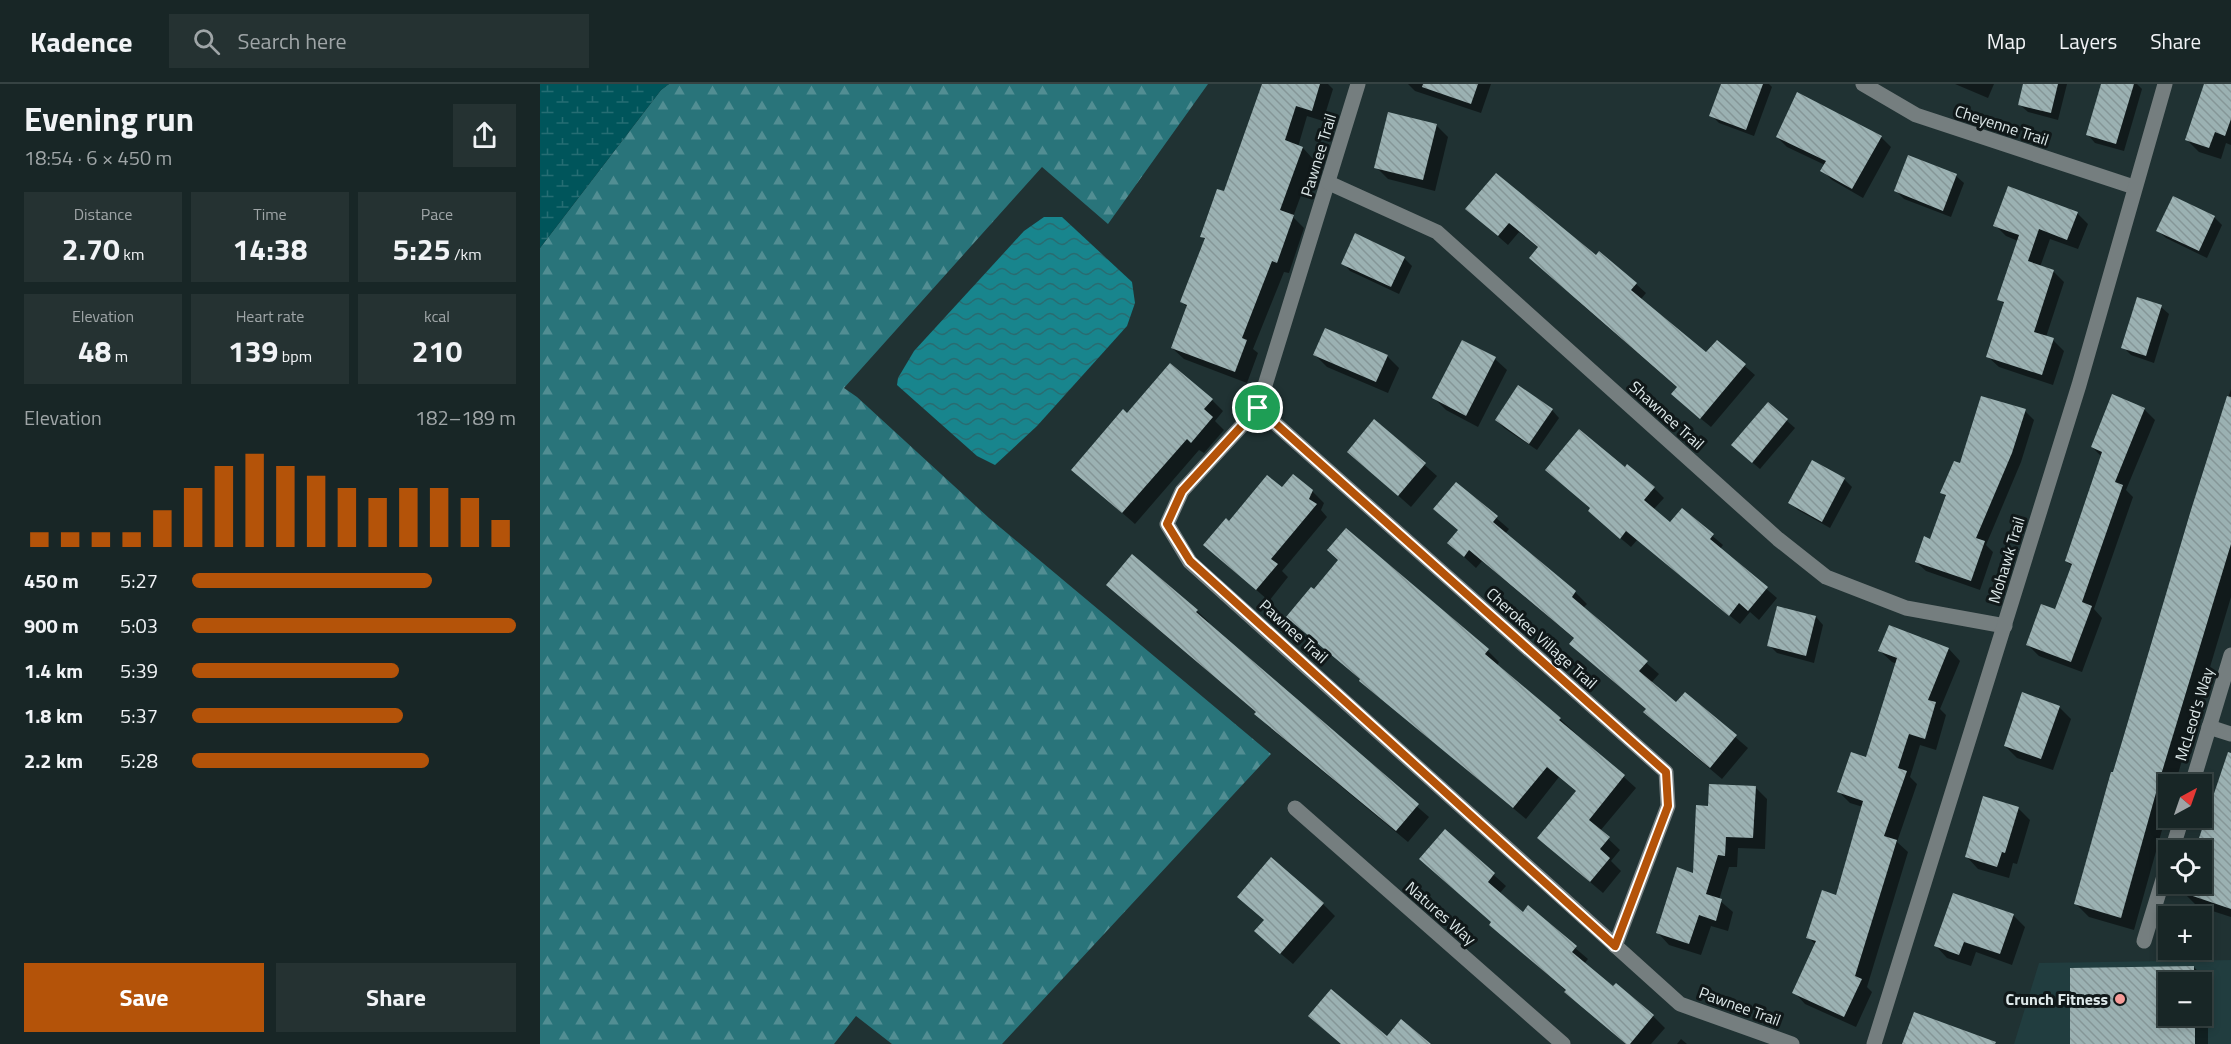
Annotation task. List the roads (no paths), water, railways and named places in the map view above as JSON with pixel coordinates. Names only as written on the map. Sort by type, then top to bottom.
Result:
[{"type":"street","name":"Pawnee Trail","points":[[1358,84],[1258,408],[1182,491],[1167,524],[1190,561],[1680,1004],[1792,1044]]},
{"type":"street","name":"Cheyenne Trail","points":[[1863,84],[1916,116],[2134,187]]},
{"type":"street","name":"Mohawk Trail","points":[[1874,1044],[2079,385],[2165,84]]},
{"type":"street","name":"Shawnee Trail","points":[[1329,183],[1437,232],[1778,539],[1826,577],[1906,608],[2005,626]]},
{"type":"street","name":"Cherokee Village Trail","points":[[1258,408],[1666,772],[1668,806],[1615,946]]},
{"type":"street","name":"McLeod's Way","points":[[2195,774],[2231,655]]},
{"type":"street","points":[[2209,727],[2231,734]]},
{"type":"street","name":"Natures Way","points":[[1295,808],[1563,1044]]},
{"type":"street","points":[[2144,941],[2159,894]]},
{"type":"water","points":[[1044,217],[1062,217],[1132,282],[1135,303],[1127,326],[1037,426],[995,465],[977,456],[897,385],[898,378],[914,351],[1024,231]]},
{"type":"place","name":"Crunch Fitness","points":[[2120,999]]}]
